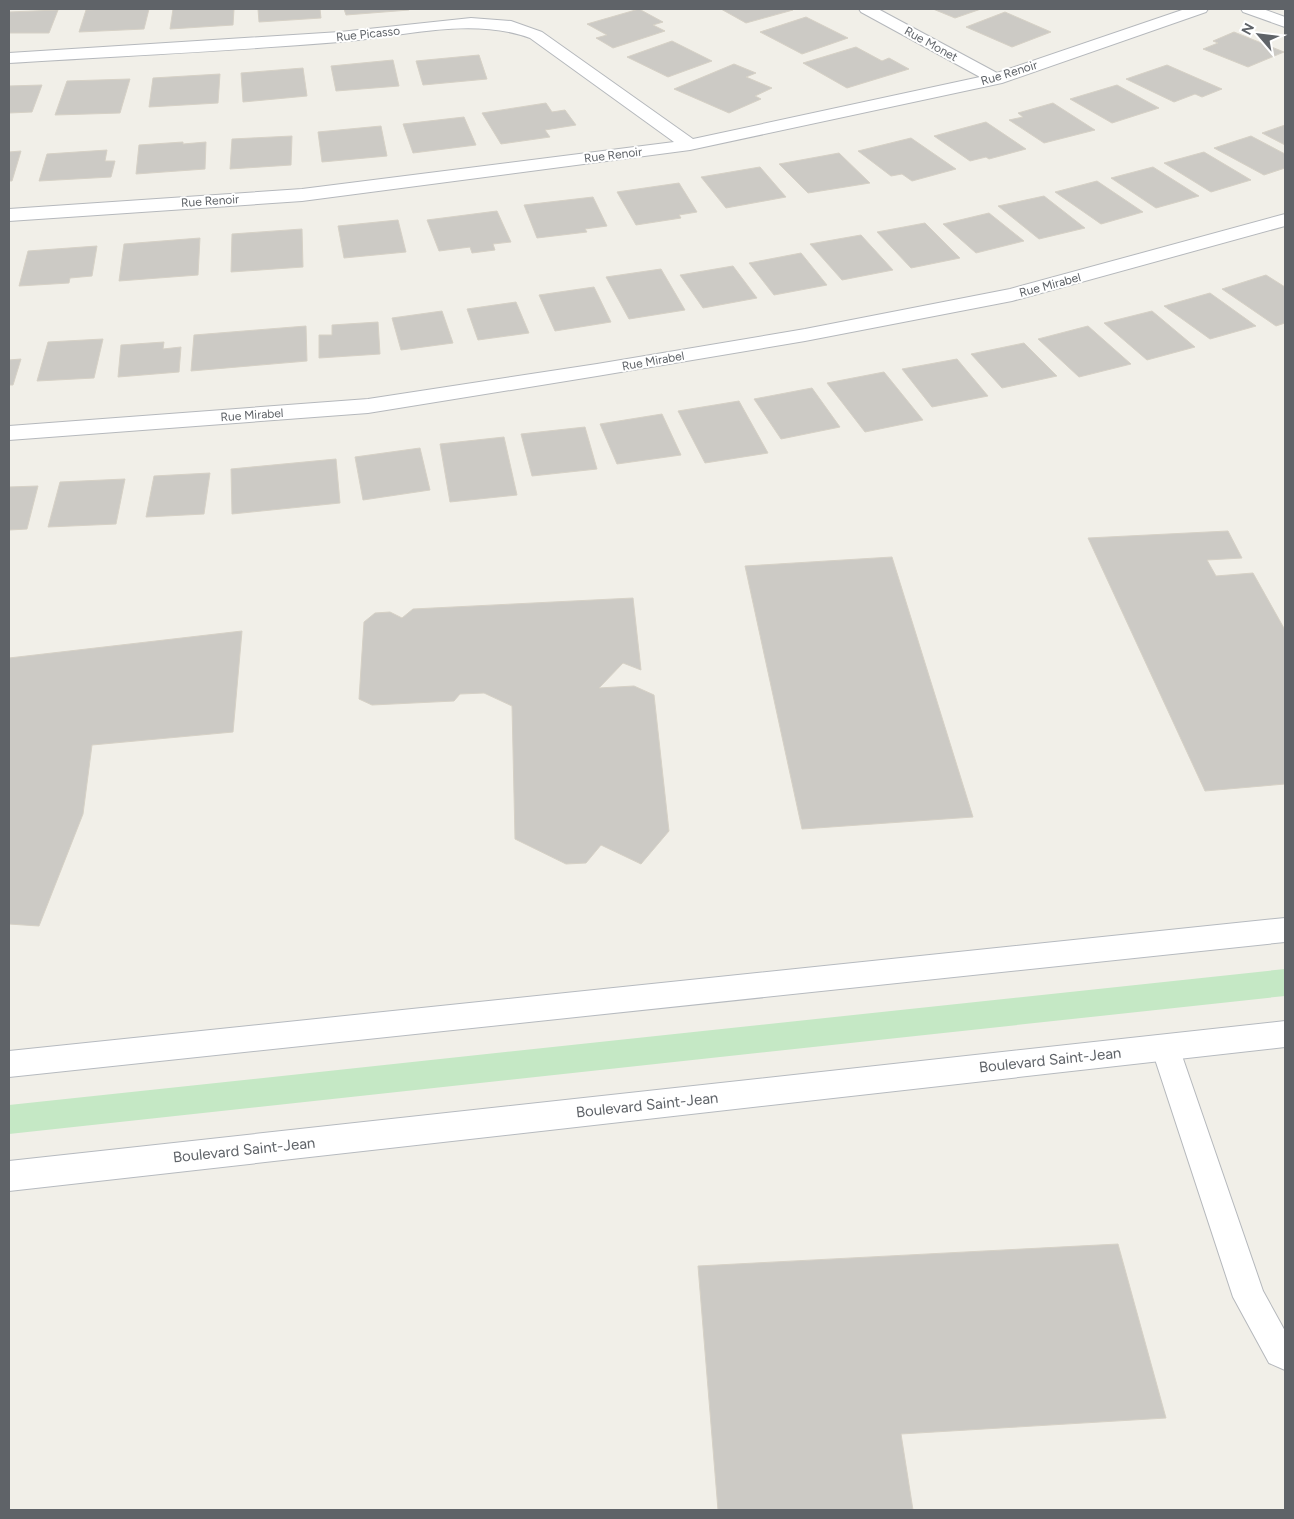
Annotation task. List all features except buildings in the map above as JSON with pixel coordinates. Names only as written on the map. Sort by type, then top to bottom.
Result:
[{"type":"street","name":"Rue Monet","points":[[867,9],[996,79]]},
{"type":"street","name":"Rue Renoir","points":[[9,215],[302,195],[690,145],[996,79],[1200,9]]},
{"type":"street","points":[[1248,9],[1285,22]]},
{"type":"street","name":"Rue Picasso","points":[[9,58],[340,37],[471,23],[511,26],[536,35],[690,145]]},
{"type":"street","name":"Rue Mirabel","points":[[9,433],[368,406],[597,370],[805,335],[1012,295],[1285,220]]},
{"type":"street","points":[[9,1064],[1285,930]]},
{"type":"street","name":"Boulevard Saint-Jean","points":[[9,1176],[1285,1034]]},
{"type":"lane","points":[[1165,1047],[1250,1297],[1280,1352],[1285,1355]]},
{"type":"green space","points":[[1285,969],[1285,996],[9,1134],[9,1105]]}]
